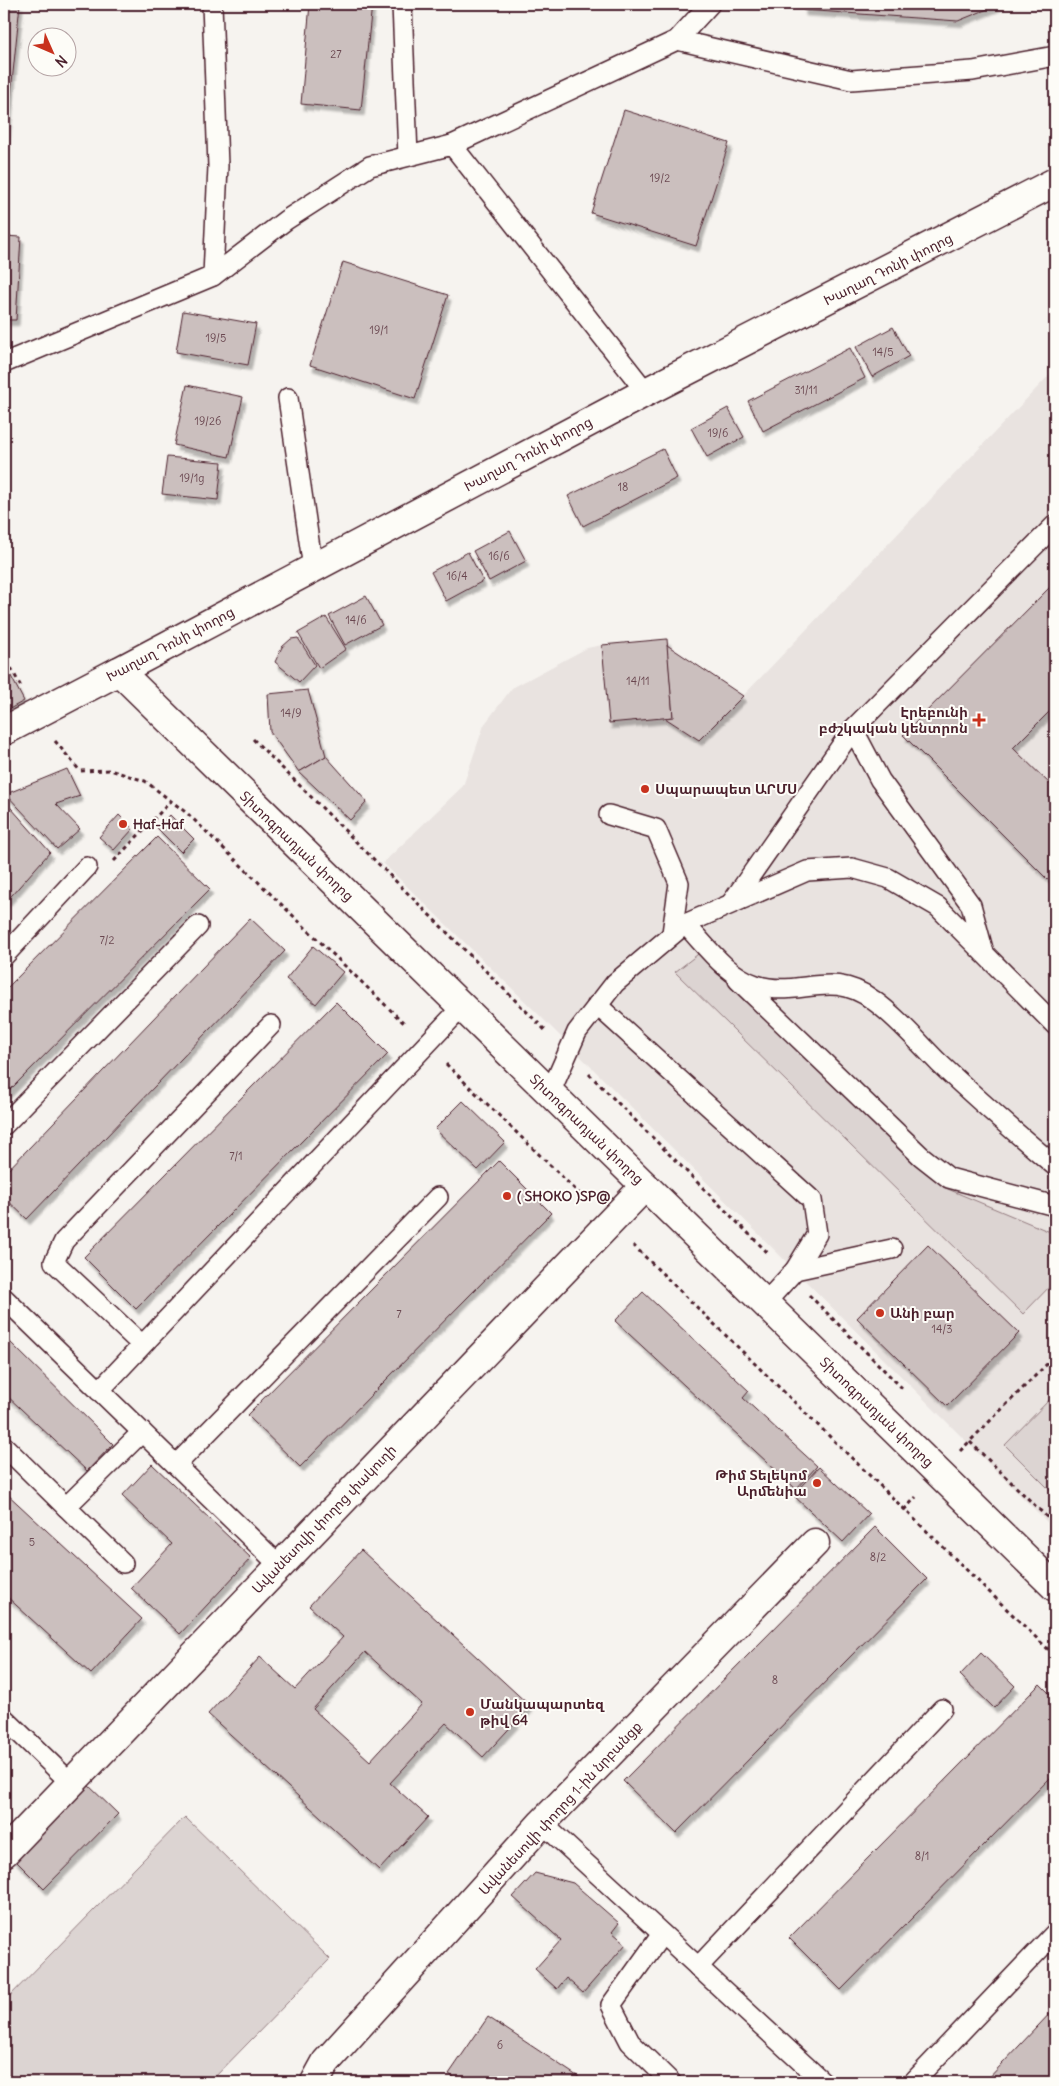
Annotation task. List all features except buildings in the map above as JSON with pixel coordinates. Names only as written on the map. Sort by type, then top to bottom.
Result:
[{"type":"street","name":"Խաղաղ Դոնի փողոց","points":[[4,731],[646,392],[1055,182]]},
{"type":"street","name":"Տիտոգրադյան փողոց","points":[[119,671],[461,1008],[1055,1587]]},
{"type":"street","name":"Ավանեսովի փողոց փակուղի","points":[[4,1853],[645,1186]]},
{"type":"street","name":"Ավանեսովի փողոց 1-ին նրբանցք","points":[[315,2082],[326,2062],[542,1823],[815,1543]]},
{"type":"lane","points":[[212,4],[218,166],[212,276]]},
{"type":"lane","points":[[402,4],[408,156]]},
{"type":"lane","points":[[4,363],[212,276],[286,220],[370,166],[452,145],[677,40],[710,4]]},
{"type":"lane","points":[[677,40],[851,80],[973,71],[1055,56]]},
{"type":"lane","points":[[452,145],[646,392]]},
{"type":"lane","points":[[288,398],[313,568]]},
{"type":"lane","points":[[732,902],[853,729],[1055,525]]},
{"type":"lane","points":[[853,729],[880,780],[971,905],[984,954]]},
{"type":"lane","points":[[610,815],[656,829],[679,883],[679,929]]},
{"type":"lane","points":[[4,956],[87,867]]},
{"type":"lane","points":[[550,1093],[577,1032],[615,983],[679,929],[732,902],[807,872],[852,868],[888,878],[938,907],[1055,1025]]},
{"type":"lane","points":[[4,1125],[198,926]]},
{"type":"lane","points":[[679,929],[728,970],[921,1156],[949,1178],[1055,1206]]},
{"type":"lane","points":[[728,970],[756,985],[787,989],[825,983],[848,985],[874,1000],[990,1112],[1055,1166]]},
{"type":"lane","points":[[597,1005],[812,1200],[817,1234],[795,1270],[765,1303]]},
{"type":"lane","points":[[99,1391],[461,1008]]},
{"type":"lane","points":[[142,1345],[54,1262],[64,1240],[271,1025]]},
{"type":"lane","points":[[176,1465],[438,1197]]},
{"type":"lane","points":[[795,1270],[892,1248]]},
{"type":"lane","points":[[4,1298],[280,1566]]},
{"type":"lane","points":[[66,1507],[142,1432]]},
{"type":"lane","points":[[4,1446],[123,1563]]},
{"type":"lane","points":[[698,1967],[942,1709]]},
{"type":"lane","points":[[4,1718],[71,1783]]},
{"type":"lane","points":[[542,1823],[823,2082]]},
{"type":"lane","points":[[913,2082],[1055,1933]]},
{"type":"lane","points":[[662,1934],[611,2005],[630,2042],[671,2082]]},
{"type":"path","points":[[36,715],[80,771],[110,770],[145,781],[188,814],[1055,1656]]},
{"type":"path","points":[[253,739],[776,1261]]},
{"type":"path","points":[[87,867],[111,864],[171,801]]},
{"type":"path","points":[[803,1289],[907,1393]]},
{"type":"path","points":[[939,1473],[1055,1356]]},
{"type":"path","points":[[970,1441],[1055,1525]]},
{"type":"path","points":[[956,1442],[963,1448]]},
{"type":"shaded area","points":[[1055,369],[1055,1530],[534,1010],[383,863],[463,786],[484,725],[512,688],[587,648],[602,645],[667,645],[743,696]]},
{"type":"shaded area","points":[[702,951],[943,1187],[1055,1234],[1055,1281],[1023,1314],[675,972]]},
{"type":"shaded area","points":[[1055,1394],[1055,1495],[1005,1445]]},
{"type":"shaded area","points":[[185,1817],[330,1959],[210,2082],[4,2082],[4,2002]]},
{"type":"place","name":"Էրեբունի բժշկական կենտրոն","points":[[979,720]]},
{"type":"place","name":"Սպարապետ ԱՐՄՍ","points":[[645,789]]},
{"type":"place","name":"Haf-Haf","points":[[123,824]]},
{"type":"place","name":"( SHOKO )SP@","points":[[507,1196]]},
{"type":"place","name":"Անի բար","points":[[880,1313]]},
{"type":"place","name":"Թիմ Տելեկոմ Արմենիա","points":[[817,1483]]},
{"type":"place","name":"Մանկապարտեզ թիվ 64","points":[[470,1712]]}]
